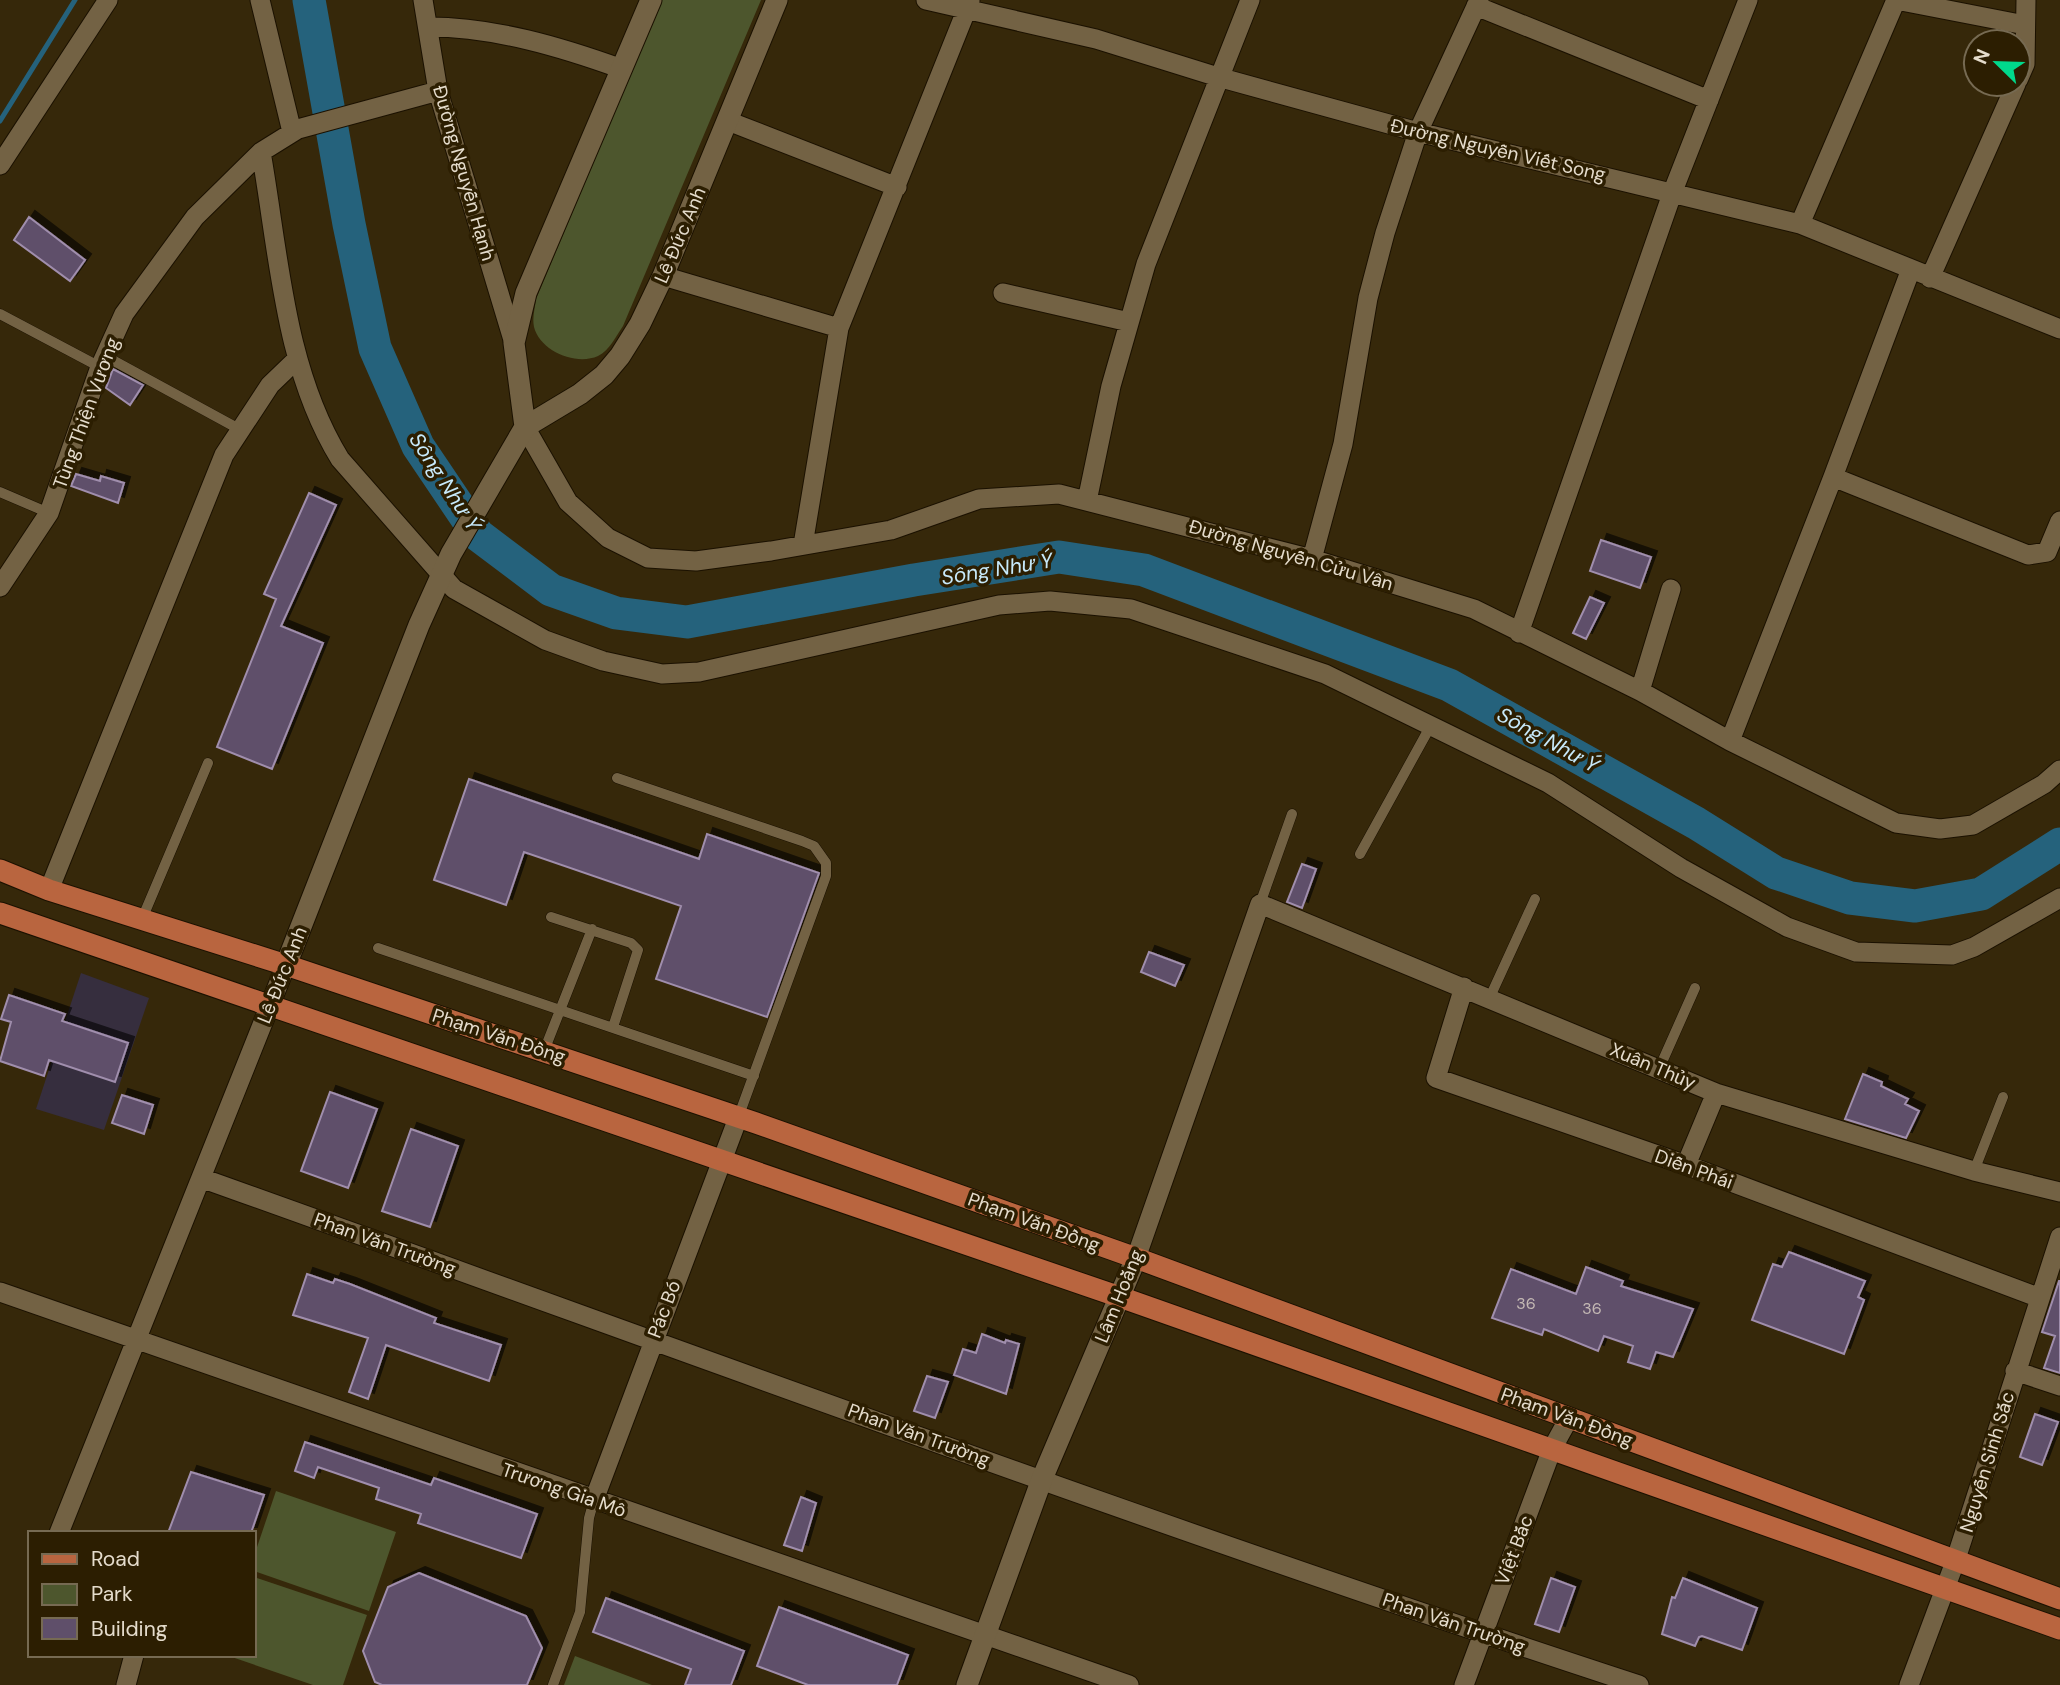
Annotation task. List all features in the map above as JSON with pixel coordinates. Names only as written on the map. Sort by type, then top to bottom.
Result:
[{"type":"main road","name":"Phạm Văn Đồng","points":[[0,870],[49,890],[544,1051],[1136,1258],[2060,1600]]},
{"type":"main road","name":"Phạm Văn Đồng","points":[[0,914],[1120,1297],[2060,1629]]},
{"type":"street","points":[[0,165],[108,0]]},
{"type":"street","points":[[260,0],[295,131]]},
{"type":"street","name":"Đường Nguyễn Hạnh","points":[[423,0],[438,91],[513,344]]},
{"type":"street","points":[[525,427],[513,344],[526,293],[651,0]]},
{"type":"street","name":"Lê Đức Anh","points":[[60,1531],[138,1341],[440,576],[501,463],[525,427],[580,394],[604,374],[620,356],[640,324],[663,275],[777,0]]},
{"type":"street","name":"Đường Nguyễn Viết Song","points":[[926,0],[969,6],[1096,39],[1219,77],[1418,132],[1673,191],[1800,224],[2060,329]]},
{"type":"street","points":[[1087,500],[1111,386],[1146,264],[1250,0]]},
{"type":"street","points":[[1519,632],[1673,191],[1748,0]]},
{"type":"street","points":[[1800,224],[1896,0],[2025,25],[2025,0]]},
{"type":"street","points":[[1312,558],[1343,444],[1368,298],[1418,132],[1478,3],[1710,100]]},
{"type":"street","points":[[803,545],[839,328],[969,6]]},
{"type":"street","points":[[429,27],[468,27],[588,57],[622,69]]},
{"type":"street","name":"Tùng Thiện Vương","points":[[0,587],[49,513],[103,362],[124,314],[195,217],[261,152],[295,131],[438,91]]},
{"type":"street","points":[[1930,278],[2010,98]]},
{"type":"street","points":[[728,121],[897,187]]},
{"type":"street","points":[[261,152],[297,359],[317,419],[340,459],[454,589],[545,640],[604,661],[662,674],[727,668],[999,605],[1050,601],[1131,609],[1325,674],[1548,783],[1681,868],[1787,927],[1856,952],[1952,955],[1974,947],[2060,898]]},
{"type":"street","points":[[1730,741],[1833,477],[1910,269]]},
{"type":"street","points":[[663,275],[839,328]]},
{"type":"street","points":[[1003,293],[1129,322]]},
{"type":"street","points":[[49,890],[224,455],[270,385],[297,359]]},
{"type":"street","name":"Đường Nguyễn Cửu Vân","points":[[525,427],[568,502],[608,538],[648,558],[696,561],[803,545],[891,530],[979,499],[1059,494],[1312,558],[1474,610],[1640,691],[1730,741],[1896,823],[1940,829],[1973,825],[2044,783],[2060,770]]},
{"type":"street","points":[[1833,477],[2028,555],[2054,555],[2060,521]]},
{"type":"street","points":[[1640,691],[1671,589]]},
{"type":"street","name":"Xuân Thủy","points":[[1260,904],[1716,1093],[1973,1171],[2060,1192]]},
{"type":"street","name":"Lâm Hoằng","points":[[967,1685],[1042,1479],[1136,1258],[1260,904]]},
{"type":"street","name":"Diễn Phái","points":[[1464,987],[1436,1077],[1686,1165],[2040,1298]]},
{"type":"street","points":[[1686,1165],[1716,1093]]},
{"type":"street","name":"Pác Bó","points":[[594,1500],[652,1339],[738,1118]]},
{"type":"street","name":"Phan Văn Trường","points":[[201,1178],[1042,1479],[1482,1634],[1639,1685]]},
{"type":"street","name":"Nguyễn Sinh Sắc","points":[[1909,1685],[1946,1589],[2060,1237]]},
{"type":"street","name":"Trương Gia Mô","points":[[0,1292],[1129,1685]]},
{"type":"street","points":[[2015,1371],[2060,1386]]},
{"type":"street","name":"Việt Bắc","points":[[1464,1685],[1552,1449],[1569,1418]]},
{"type":"street","points":[[126,1685],[133,1657]]},
{"type":"lane","points":[[0,314],[239,429]]},
{"type":"lane","points":[[0,492],[49,513]]},
{"type":"lane","points":[[1360,854],[1430,727]]},
{"type":"lane","points":[[142,919],[208,763]]},
{"type":"lane","points":[[617,778],[802,841],[814,846],[827,863],[825,876],[738,1118]]},
{"type":"lane","points":[[1260,904],[1292,814]]},
{"type":"lane","points":[[1490,998],[1535,899]]},
{"type":"lane","points":[[551,916],[631,943],[638,950],[613,1027]]},
{"type":"lane","points":[[544,1051],[592,929]]},
{"type":"lane","points":[[378,947],[754,1076]]},
{"type":"lane","points":[[1659,1069],[1695,988]]},
{"type":"lane","points":[[1973,1171],[2003,1097]]},
{"type":"lane","points":[[553,1685],[580,1612],[589,1518],[594,1500]]},
{"type":"shaded area","points":[[81,973],[149,998],[104,1130],[36,1109]]},
{"type":"green space","points":[[662,0],[761,0],[623,326],[609,347],[598,356],[589,359],[570,358],[551,349],[538,336],[533,324],[536,299]]},
{"type":"green space","points":[[276,1491],[396,1532],[369,1611],[256,1572],[256,1550]]},
{"type":"green space","points":[[256,1578],[367,1615],[343,1685],[313,1685],[232,1657],[256,1657]]},
{"type":"green space","points":[[575,1656],[652,1685],[564,1685]]},
{"type":"building","points":[[29,217],[85,260],[70,281],[14,240]]},
{"type":"building","points":[[113,369],[143,385],[130,405],[106,388]]},
{"type":"building","points":[[76,474],[100,481],[101,476],[124,483],[118,503],[71,486]]},
{"type":"building","points":[[309,493],[336,505],[281,626],[323,643],[272,769],[217,747],[276,599],[264,594]]},
{"type":"building","points":[[1601,540],[1651,557],[1640,588],[1590,571]]},
{"type":"building","points":[[1590,597],[1604,603],[1586,639],[1573,633]]},
{"type":"building","points":[[469,779],[699,859],[707,834],[819,873],[767,1017],[656,979],[681,906],[524,852],[506,905],[434,880]]},
{"type":"building","points":[[1302,864],[1316,869],[1302,908],[1287,902]]},
{"type":"building","points":[[1149,952],[1184,965],[1175,986],[1141,972]]},
{"type":"building","points":[[9,995],[65,1014],[62,1021],[128,1043],[115,1082],[49,1060],[44,1076],[0,1061],[11,1022],[1,1019]]},
{"type":"building","points":[[1863,1074],[1882,1082],[1881,1086],[1908,1099],[1905,1104],[1919,1111],[1906,1138],[1845,1119]]},
{"type":"building","points":[[330,1092],[377,1109],[348,1188],[301,1171]]},
{"type":"building","points":[[122,1095],[153,1105],[144,1134],[112,1123]]},
{"type":"building","points":[[411,1129],[458,1146],[430,1227],[382,1211]]},
{"type":"building","points":[[1789,1252],[1865,1281],[1858,1297],[1864,1300],[1844,1354],[1752,1320],[1773,1264],[1782,1267]]},
{"type":"building","points":[[1586,1267],[1623,1281],[1621,1286],[1693,1309],[1673,1357],[1656,1352],[1650,1369],[1628,1362],[1633,1346],[1604,1336],[1598,1351],[1544,1329],[1542,1335],[1492,1318],[1511,1269],[1576,1294]]},
{"type":"building","points":[[307,1274],[333,1283],[335,1279],[350,1284],[436,1318],[434,1323],[501,1345],[489,1381],[386,1345],[368,1399],[349,1392],[368,1338],[293,1315]]},
{"type":"building","points":[[2059,1281],[2060,1373],[2044,1368],[2055,1336],[2042,1332]]},
{"type":"building","points":[[982,1334],[1005,1343],[1006,1340],[1019,1344],[1006,1394],[954,1375],[963,1349],[976,1353]]},
{"type":"building","points":[[927,1376],[948,1382],[935,1418],[914,1411]]},
{"type":"building","points":[[2035,1414],[2058,1422],[2042,1465],[2020,1457]]},
{"type":"building","points":[[305,1442],[431,1485],[434,1478],[537,1514],[521,1558],[418,1523],[421,1514],[376,1499],[379,1488],[318,1467],[314,1478],[295,1471]]},
{"type":"building","points":[[191,1472],[264,1495],[252,1531],[169,1531]]},
{"type":"building","points":[[801,1497],[816,1503],[802,1551],[784,1545]]},
{"type":"building","points":[[419,1573],[526,1616],[542,1648],[527,1685],[382,1685],[375,1682],[363,1651],[388,1587]]},
{"type":"building","points":[[1551,1578],[1575,1587],[1559,1632],[1535,1624]]},
{"type":"building","points":[[1683,1578],[1757,1608],[1742,1650],[1702,1636],[1695,1646],[1662,1634],[1672,1597],[1675,1598]]},
{"type":"building","points":[[606,1598],[744,1651],[731,1685],[685,1685],[691,1669],[593,1632]]},
{"type":"building","points":[[779,1607],[908,1655],[897,1685],[808,1685],[757,1666]]},
{"type":"waterway","points":[[0,121],[75,0]]},
{"type":"waterway","name":"Sông Như Ý","points":[[309,0],[349,224],[375,348],[418,446],[478,535],[551,590],[616,613],[687,622],[914,580],[1059,557],[1144,570],[1449,685],[1696,823],[1776,873],[1850,898],[1915,906],[1981,894],[2060,844]]}]
